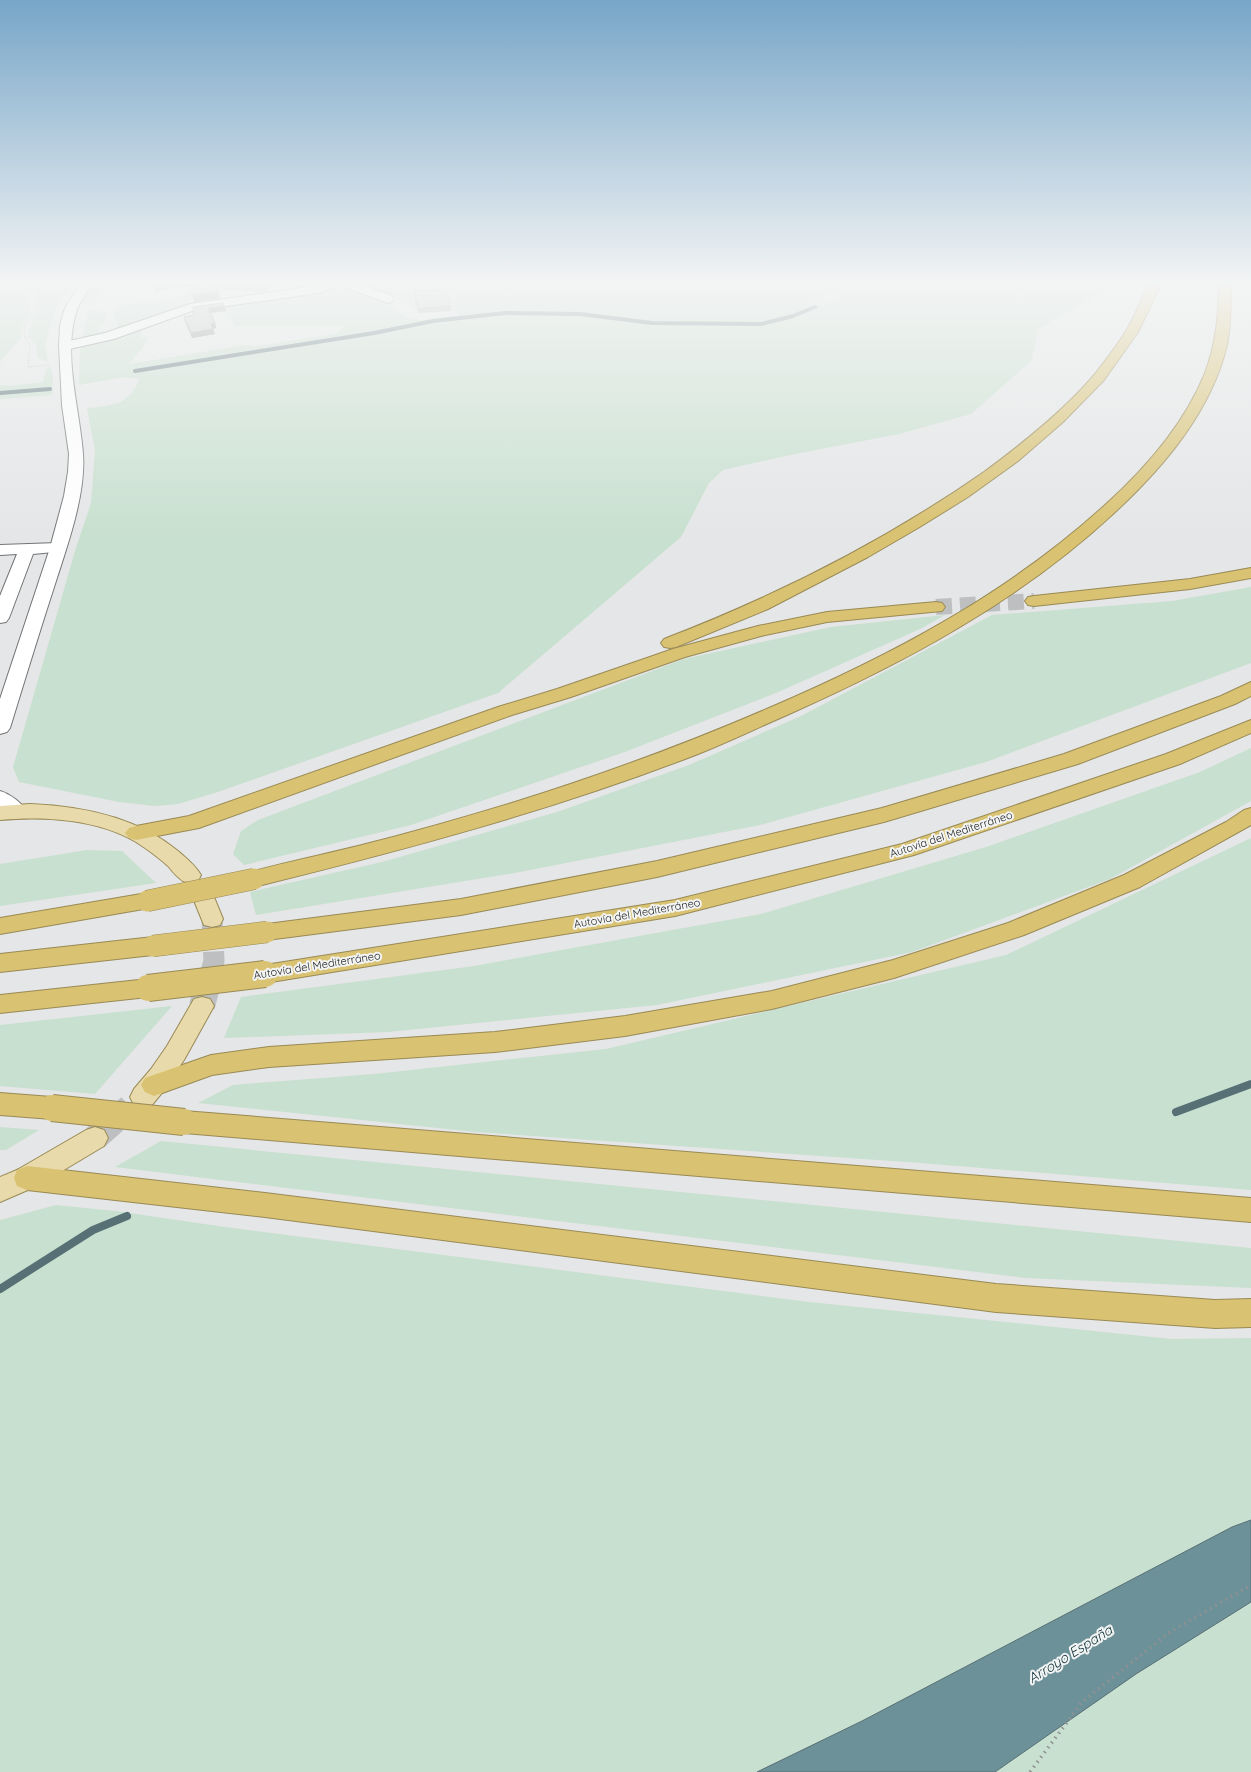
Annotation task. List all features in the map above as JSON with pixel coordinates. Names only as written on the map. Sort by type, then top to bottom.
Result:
[{"type":"highway","points":[[505,711],[562,686],[754,609],[868,552],[942,508],[1001,467],[1082,397],[1107,367]]},
{"type":"highway","points":[[0,926],[147,901],[254,878],[350,857],[454,828],[551,798],[685,751],[801,702],[874,668],[935,634],[1006,590],[1059,554],[1098,522],[1146,474],[1180,431],[1204,390],[1214,367]]},
{"type":"highway","points":[[1034,601],[1190,584],[1251,573]]},
{"type":"highway","points":[[136,833],[192,823],[505,711],[564,693],[679,653],[758,631],[827,617],[936,607]]},
{"type":"highway","points":[[0,963],[267,932],[461,906],[657,869],[884,815],[1071,759],[1228,700],[1251,688]]},
{"type":"highway","name":"Autovía del Mediterráneo","points":[[0,1004],[265,974],[683,906],[906,850],[1173,759],[1251,726]]},
{"type":"highway","points":[[148,1091],[211,1065],[269,1057],[495,1042],[626,1026],[772,1000],[894,969],[1016,929],[1132,881],[1233,827],[1251,815]]},
{"type":"highway","points":[[0,1104],[184,1122],[1251,1210]]},
{"type":"highway","points":[[27,1178],[265,1205],[996,1298],[1215,1314],[1251,1313]]},
{"type":"main road","points":[[0,728],[58,548],[72,496],[76,472],[76,454],[66,367]]},
{"type":"main road","points":[[0,550],[58,548]]},
{"type":"main road","points":[[0,618],[27,549]]},
{"type":"main road","points":[[0,798],[8,812],[50,812],[96,819],[136,833],[168,853],[190,875]]},
{"type":"main road","points":[[148,1091],[180,1048],[202,1006]]},
{"type":"main road","points":[[0,1190],[27,1178],[95,1138]]},
{"type":"path","points":[[28,367],[28,368],[38,367]]},
{"type":"path","points":[[1030,1772],[1082,1702],[1170,1632],[1251,1585]]},
{"type":"green space","points":[[50,367],[53,376],[52,395],[0,399],[0,385],[10,386],[43,382],[46,369]]},
{"type":"green space","points":[[80,367],[1024,367],[971,414],[899,434],[790,455],[723,470],[709,483],[681,537],[498,693],[218,792],[178,804],[155,806],[119,802],[19,782],[13,767],[75,551],[91,503],[95,451],[87,408],[112,405],[125,399],[131,394],[139,379],[125,377],[79,385]]},
{"type":"green space","points":[[1251,587],[1251,663],[986,762],[760,825],[515,873],[256,915],[250,892],[382,862],[557,812],[689,765],[801,716],[992,615],[1172,601]]},
{"type":"green space","points":[[945,615],[920,629],[776,693],[622,753],[411,825],[244,865],[233,854],[241,831],[258,820],[684,659],[831,627]]},
{"type":"green space","points":[[1251,748],[1251,801],[1110,879],[912,952],[657,1005],[388,1032],[224,1038],[241,997],[474,966],[761,914],[986,847],[1200,772]]},
{"type":"green space","points":[[1251,838],[1251,1190],[921,1163],[476,1132],[198,1103],[233,1085],[374,1074],[606,1049],[1006,955]]},
{"type":"green space","points":[[87,850],[122,851],[156,883],[0,906],[0,864]]},
{"type":"green space","points":[[172,1006],[95,1094],[0,1086],[0,1025]]},
{"type":"green space","points":[[0,1127],[39,1130],[6,1150],[0,1150]]},
{"type":"green space","points":[[161,1141],[1251,1248],[1251,1288],[1026,1278],[115,1167]]},
{"type":"green space","points":[[56,1205],[116,1211],[218,1226],[809,1302],[1172,1339],[1251,1338],[1251,1520],[1232,1527],[862,1721],[757,1772],[0,1772],[0,1220]]},
{"type":"green space","points":[[1251,1602],[1251,1772],[995,1772],[1136,1674]]},
{"type":"water","name":"Arroyo España","points":[[1251,1520],[1251,1602],[1136,1674],[995,1772],[757,1772],[862,1721],[1232,1527]]},
{"type":"waterway","points":[[135,371],[162,367]]},
{"type":"waterway","points":[[0,393],[50,389]]},
{"type":"waterway","points":[[1176,1112],[1251,1084]]},
{"type":"waterway","points":[[0,1289],[93,1230],[127,1216]]},
{"type":"tunnel","points":[[936,607],[1034,601]]},
{"type":"tunnel","points":[[211,972],[214,961],[212,919]]},
{"type":"tunnel","points":[[202,1006],[211,971]]},
{"type":"tunnel","points":[[95,1138],[130,1107]]}]
